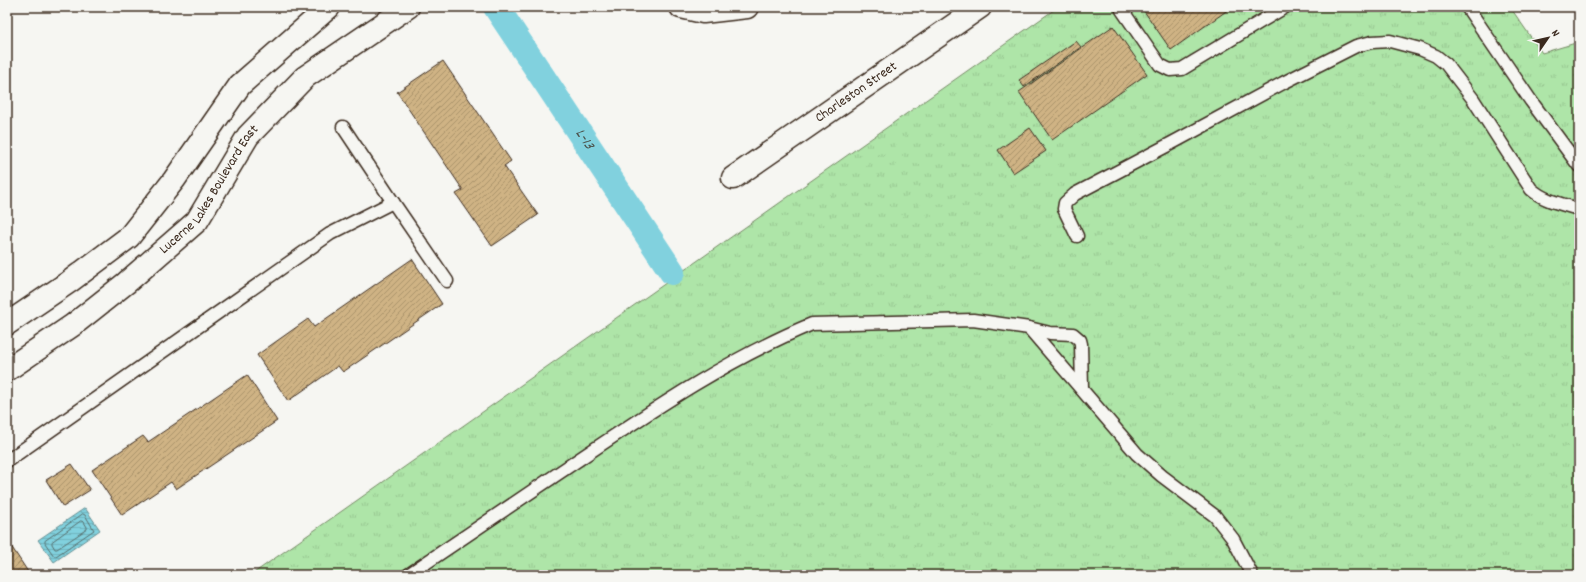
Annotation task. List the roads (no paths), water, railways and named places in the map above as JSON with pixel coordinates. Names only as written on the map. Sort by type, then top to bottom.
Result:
[{"type":"street","points":[[7,324],[69,282],[129,237],[174,180],[240,85],[329,7]]},
{"type":"street","name":"Lucerne Lakes Boulevard East","points":[[7,370],[73,325],[126,283],[197,221],[248,136],[305,77],[408,7]]},
{"type":"street","points":[[680,7],[703,12],[747,7]]},
{"type":"street","name":"Charleston Street","points":[[733,178],[980,7]]},
{"type":"lane","points":[[1121,7],[1160,65],[1170,70],[1182,69],[1285,7]]},
{"type":"lane","points":[[1467,7],[1531,101],[1579,166]]},
{"type":"lane","points":[[1077,236],[1064,209],[1065,204],[1075,194],[1172,144],[1283,83],[1356,46],[1372,42],[1390,41],[1408,44],[1436,56],[1446,64],[1473,99],[1531,189],[1537,195],[1579,209]]},
{"type":"lane","points":[[344,127],[447,281]]},
{"type":"lane","points":[[7,461],[330,234],[393,202]]},
{"type":"lane","points":[[408,575],[657,407],[721,368],[788,334],[812,324],[973,320],[1029,328],[1050,333],[1073,334],[1077,336],[1081,344],[1082,389]]},
{"type":"lane","points":[[1029,328],[1137,454],[1162,476],[1215,516],[1233,539],[1252,575]]},
{"type":"water","points":[[85,508],[100,530],[54,562],[38,540]]},
{"type":"waterway","name":"L-13","points":[[496,7],[672,272]]}]
